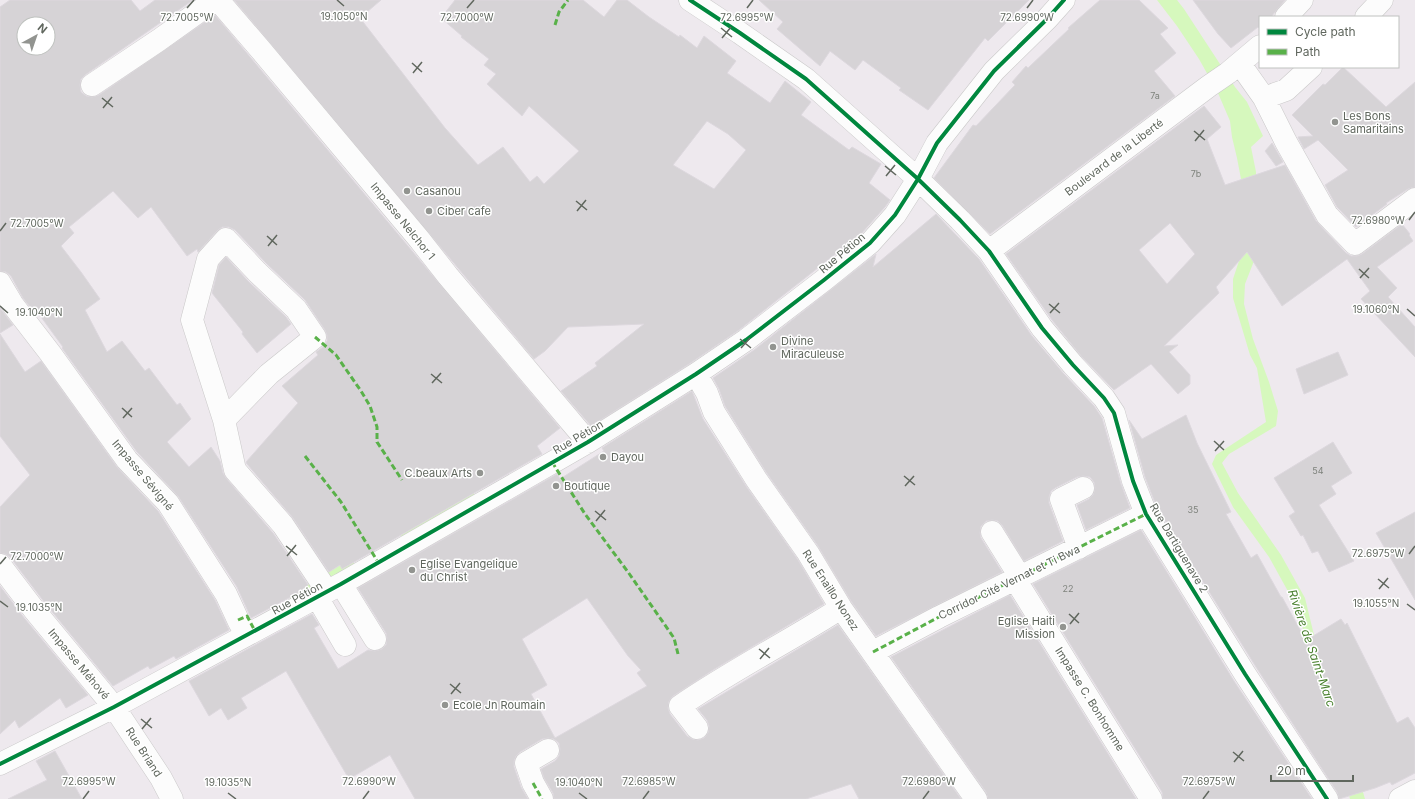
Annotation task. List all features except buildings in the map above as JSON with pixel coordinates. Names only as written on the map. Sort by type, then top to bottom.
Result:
[{"type":"street","points":[[92,85],[216,0]]},
{"type":"street","name":"Impasse Nelchor 1","points":[[216,0],[419,239],[448,276],[588,442]]},
{"type":"street","name":"Rue Dartiguenave 2","points":[[690,0],[806,79],[918,179],[989,251],[1042,328],[1073,365],[1104,398],[1114,413],[1134,481],[1146,514],[1245,674],[1327,799]]},
{"type":"street","name":"Rue Pétion","points":[[0,764],[114,707],[246,635],[325,586],[588,442],[696,374],[746,340],[870,243],[895,215],[918,179],[938,143],[994,71],[1047,19],[1064,0]]},
{"type":"street","points":[[1287,16],[1302,0]]},
{"type":"street","points":[[1367,16],[1382,0]]},
{"type":"street","name":"Boulevard de la Liberté","points":[[989,251],[1209,86],[1234,69],[1259,47]]},
{"type":"street","points":[[1264,98],[1286,90],[1310,68]]},
{"type":"street","points":[[1234,69],[1264,98],[1286,142],[1327,215],[1354,244],[1415,198]]},
{"type":"street","points":[[224,420],[269,374],[315,337],[296,309],[226,240],[208,259],[192,320],[224,420],[235,470],[282,525],[325,586],[375,639]]},
{"type":"street","name":"Impasse Sévigné","points":[[0,283],[13,305],[50,353],[127,460],[168,503],[226,594],[246,635]]},
{"type":"street","name":"Rue Enaillo Nonez","points":[[696,374],[707,393],[714,412],[751,472],[808,553],[842,608],[976,799]]},
{"type":"street","points":[[1079,548],[1061,499],[1083,488]]},
{"type":"street","name":"Corridor Cité Vernat et Ti Bwa","points":[[873,652],[938,617],[1146,514]]},
{"type":"street","name":"Impasse C. Bonhomme","points":[[992,532],[1018,578],[1152,799]]},
{"type":"street","name":"Impasse Méhové","points":[[0,565],[35,611],[114,707]]},
{"type":"street","points":[[325,586],[345,645]]},
{"type":"street","points":[[697,728],[680,706],[708,687],[756,658],[797,636],[842,608]]},
{"type":"street","name":"Rue Briand","points":[[114,707],[161,778],[172,799]]},
{"type":"street","points":[[538,791],[526,763],[548,750]]},
{"type":"street","points":[[1400,799],[1415,791]]},
{"type":"water","name":"Rivière de Saint-Marc","points":[[1157,0],[1177,0],[1235,87],[1247,102],[1263,136],[1251,147],[1256,172],[1257,212],[1254,261],[1245,284],[1244,304],[1253,339],[1278,411],[1276,426],[1229,454],[1222,463],[1238,493],[1281,555],[1305,598],[1313,631],[1336,698],[1365,799],[1350,799],[1323,692],[1295,604],[1269,557],[1233,507],[1212,464],[1216,455],[1266,422],[1257,368],[1250,355],[1233,298],[1233,279],[1242,252],[1244,233],[1241,179],[1230,121],[1218,93],[1199,59],[1177,26]]},
{"type":"waterway","points":[[404,533],[429,521],[471,496]]},
{"type":"waterway","points":[[294,598],[350,564]]},
{"type":"marked path","points":[[555,25],[559,12],[568,0]]},
{"type":"marked path","points":[[315,337],[336,355],[361,391],[370,406],[377,427],[377,442],[402,480]]},
{"type":"marked path","points":[[305,456],[341,502],[378,562]]},
{"type":"marked path","points":[[552,462],[585,514],[674,638],[678,654]]},
{"type":"marked path","points":[[873,652],[939,617],[1146,514]]},
{"type":"marked path","points":[[238,620],[247,616],[255,631]]},
{"type":"marked path","points":[[533,783],[542,799]]},
{"type":"cycle path","points":[[690,0],[806,79],[918,179],[989,251],[1042,328],[1073,365],[1104,398],[1114,413],[1133,481],[1146,514],[1245,674],[1327,799]]},
{"type":"cycle path","points":[[0,764],[114,707],[341,584],[588,442],[696,374],[746,340],[870,243],[895,215],[918,179],[937,143],[994,71],[1047,19],[1064,0]]},
{"type":"place","name":"Les Bons Samaritains","points":[[1335,122]]},
{"type":"place","name":"Casanou","points":[[407,191]]},
{"type":"place","name":"Ciber cafe","points":[[429,211]]},
{"type":"place","name":"Divine Miraculeuse","points":[[773,347]]},
{"type":"place","name":"Dayou","points":[[603,457]]},
{"type":"place","name":"C.beaux Arts","points":[[480,473]]},
{"type":"place","name":"Boutique","points":[[556,486]]},
{"type":"place","name":"Eglise Evangelique du Christ","points":[[412,570]]},
{"type":"place","name":"Eglise Haiti Mission","points":[[1063,627]]},
{"type":"place","name":"Ecole Jn Roumain","points":[[445,705]]}]
